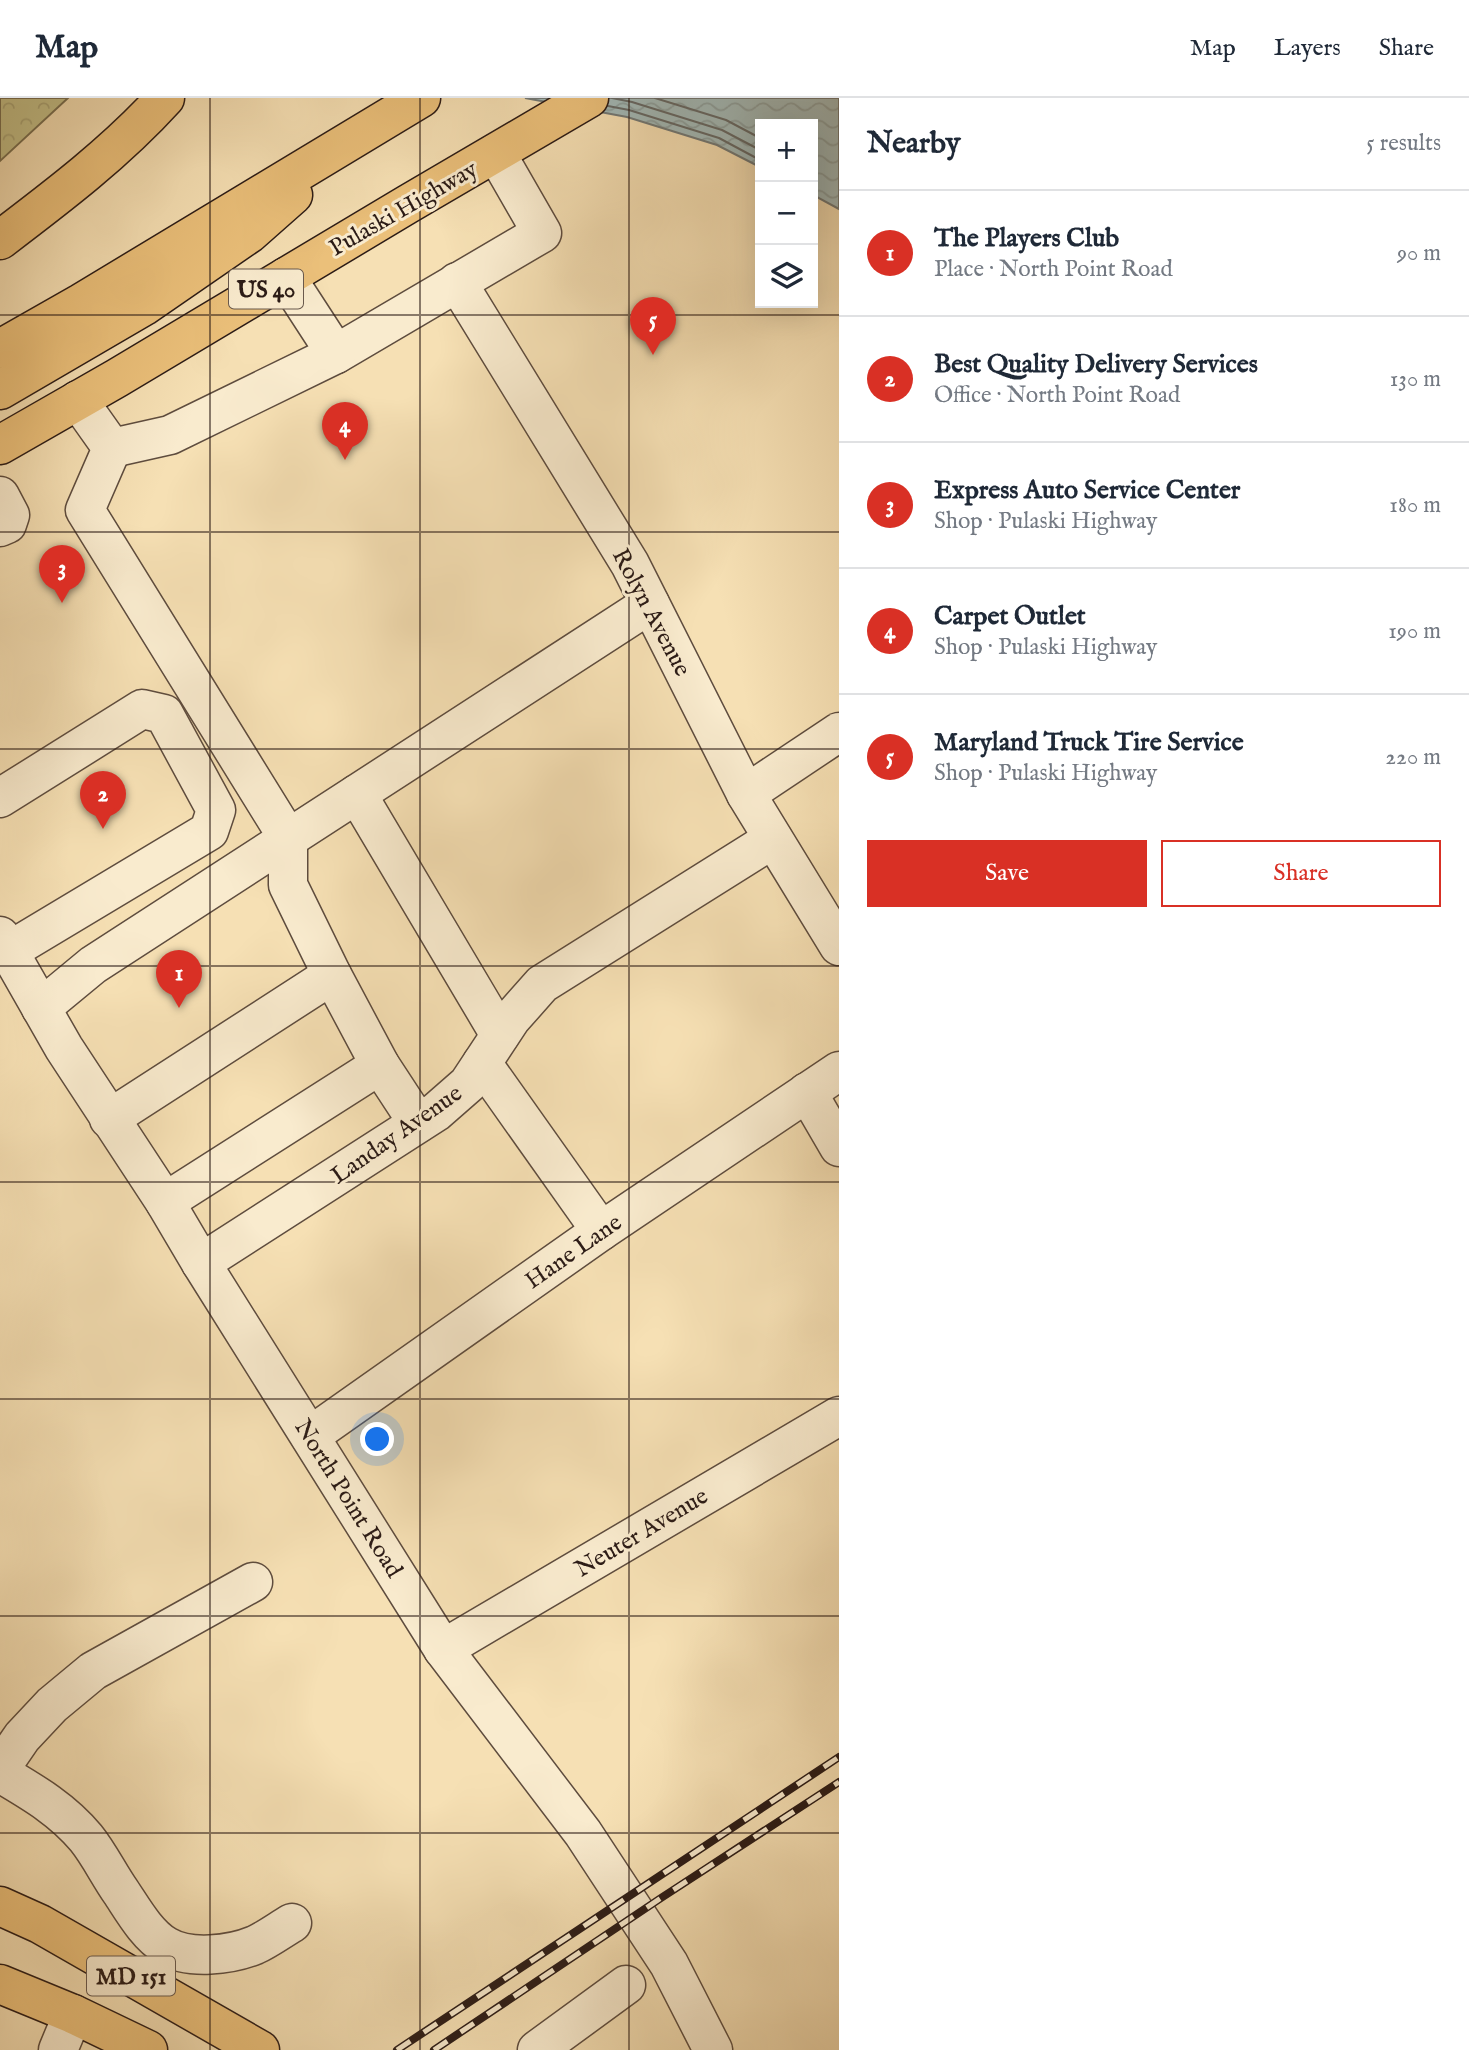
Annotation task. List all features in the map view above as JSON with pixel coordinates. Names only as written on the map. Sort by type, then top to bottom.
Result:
[{"type":"main road","points":[[0,349],[421,98]]},
{"type":"main road","name":"Pulaski Highway","points":[[0,445],[589,98]]},
{"type":"main road","points":[[0,240],[62,193],[155,109]]},
{"type":"main road","points":[[0,390],[144,306],[250,233],[363,132]]},
{"type":"main road","name":"MD 151","points":[[0,1906],[40,1924],[260,2050]]},
{"type":"main road","name":"MD 151","points":[[0,1984],[73,2014],[148,2050]]},
{"type":"street","points":[[112,448],[170,435],[336,354],[542,233],[496,153]]},
{"type":"street","points":[[286,277],[336,354]]},
{"type":"street","name":"Rolyn Avenue","points":[[457,282],[630,564],[746,794],[839,946]]},
{"type":"street","points":[[78,400],[112,448]]},
{"type":"street","points":[[112,448],[85,510],[288,838],[288,885],[380,1065],[418,1123]]},
{"type":"street","points":[[0,496],[10,515],[6,524],[0,527]]},
{"type":"street","points":[[41,1008],[93,965],[650,604]]},
{"type":"street","points":[[0,798],[142,709],[164,714],[216,810],[209,831],[4,943]]},
{"type":"street","points":[[746,794],[839,732]]},
{"type":"street","points":[[357,794],[491,1049],[601,1231]]},
{"type":"street","name":"Landay Avenue","points":[[201,1263],[436,1112],[468,1084],[511,1019],[542,984],[773,839]]},
{"type":"street","name":"North Point Road","points":[[4,943],[64,1048],[165,1202],[443,1649],[583,1833],[669,1964],[713,2050]]},
{"type":"street","points":[[109,1119],[332,975]]},
{"type":"street","points":[[165,1202],[380,1065]]},
{"type":"street","name":"Hane Lane","points":[[310,1436],[601,1231],[839,1070]]},
{"type":"street","points":[[807,1092],[839,1147]]},
{"type":"street","name":"Neuter Avenue","points":[[443,1649],[839,1416]]},
{"type":"street","points":[[253,1582],[93,1671],[52,1705],[22,1737],[0,1771],[44,1799],[87,1839],[149,1931],[165,1946],[201,1954],[227,1953],[255,1945],[292,1923]]},
{"type":"street","points":[[537,2050],[626,1985]]},
{"type":"street","points":[[58,2050],[73,2014]]},
{"type":"green space","points":[[0,98],[68,98],[0,161]]},
{"type":"water","points":[[525,98],[839,98],[839,209],[818,198],[818,119],[755,119],[755,164],[717,145],[627,117]]},
{"type":"railway","points":[[397,2050],[839,1757]]},
{"type":"railway","points":[[434,2050],[839,1782]]},
{"type":"place","name":"Maryland Truck Tire Service","points":[[653,355]]},
{"type":"place","name":"Carpet Outlet","points":[[345,460]]},
{"type":"place","name":"Express Auto Service Center","points":[[62,603]]},
{"type":"place","name":"Best Quality Delivery Services","points":[[103,829]]},
{"type":"place","name":"The Players Club","points":[[179,1008]]}]
